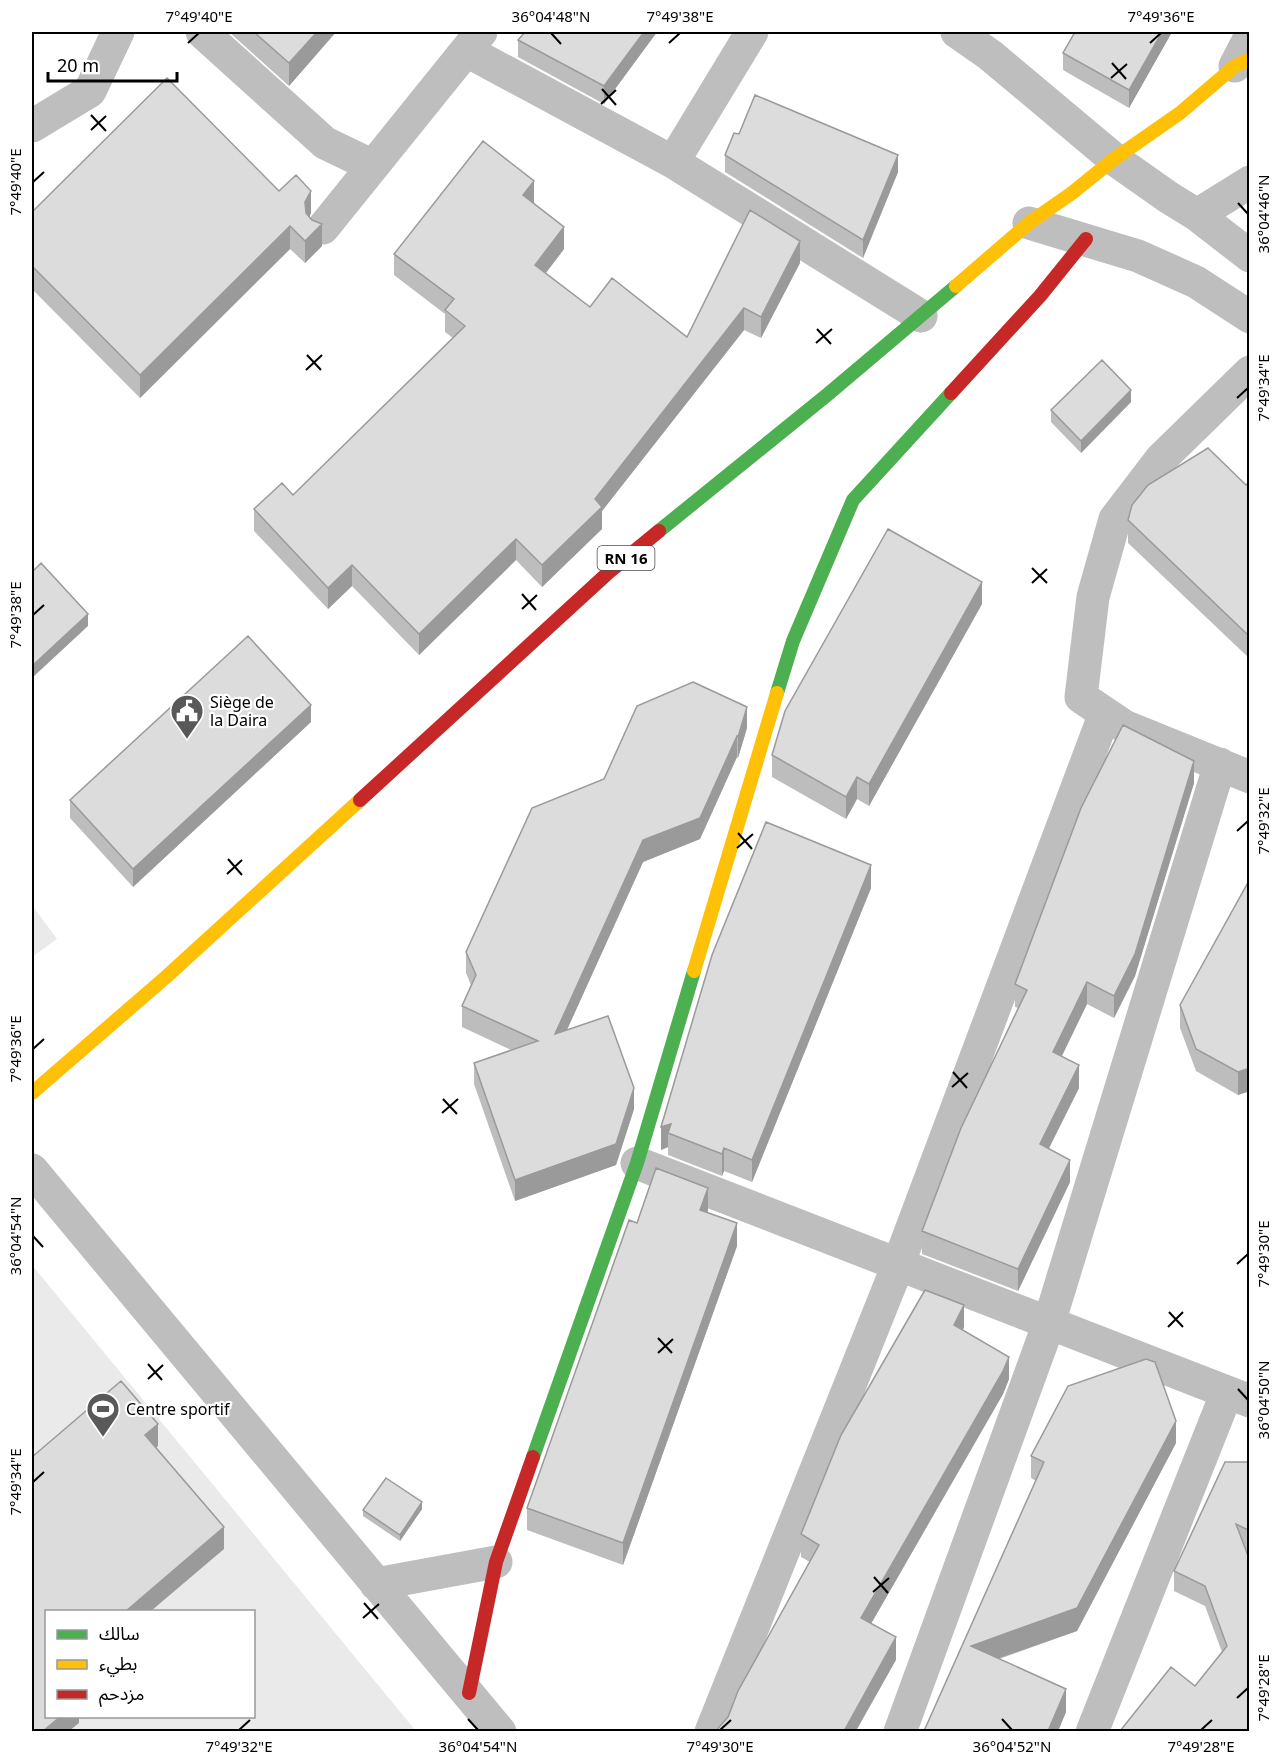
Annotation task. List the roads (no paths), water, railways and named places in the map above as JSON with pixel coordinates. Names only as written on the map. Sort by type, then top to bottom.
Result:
[{"type":"street","points":[[32,126],[90,91],[118,32]]},
{"type":"street","points":[[202,32],[325,143],[374,166]]},
{"type":"street","points":[[673,162],[752,32]]},
{"type":"street","points":[[957,32],[997,43],[1114,159],[1197,215],[1250,256]]},
{"type":"street","points":[[1242,62],[1250,37]]},
{"type":"street","points":[[323,228],[474,41],[921,315]]},
{"type":"street","name":"RN 16","points":[[32,1093],[166,977],[609,572],[764,447],[1029,224],[1114,159],[1180,114],[1242,62]]},
{"type":"street","points":[[1197,215],[1250,182]]},
{"type":"street","points":[[1029,224],[1138,256],[1196,282],[1250,317]]},
{"type":"street","points":[[469,1693],[496,1562],[637,1163],[793,641],[853,500],[1040,296],[1086,239]]},
{"type":"street","points":[[900,1731],[1049,1323],[1235,770],[1124,726],[1081,697],[1093,597],[1115,519],[1161,459],[1250,372]]},
{"type":"street","points":[[711,1731],[898,1265],[1104,713]]},
{"type":"street","points":[[637,1163],[1238,1396],[1092,1731]]},
{"type":"street","points":[[32,1170],[500,1731]]},
{"type":"street","points":[[376,1584],[496,1562]]},
{"type":"place","name":"Siège de la Daira","points":[[187,740]]},
{"type":"place","name":"Centre sportif","points":[[103,1438]]}]
